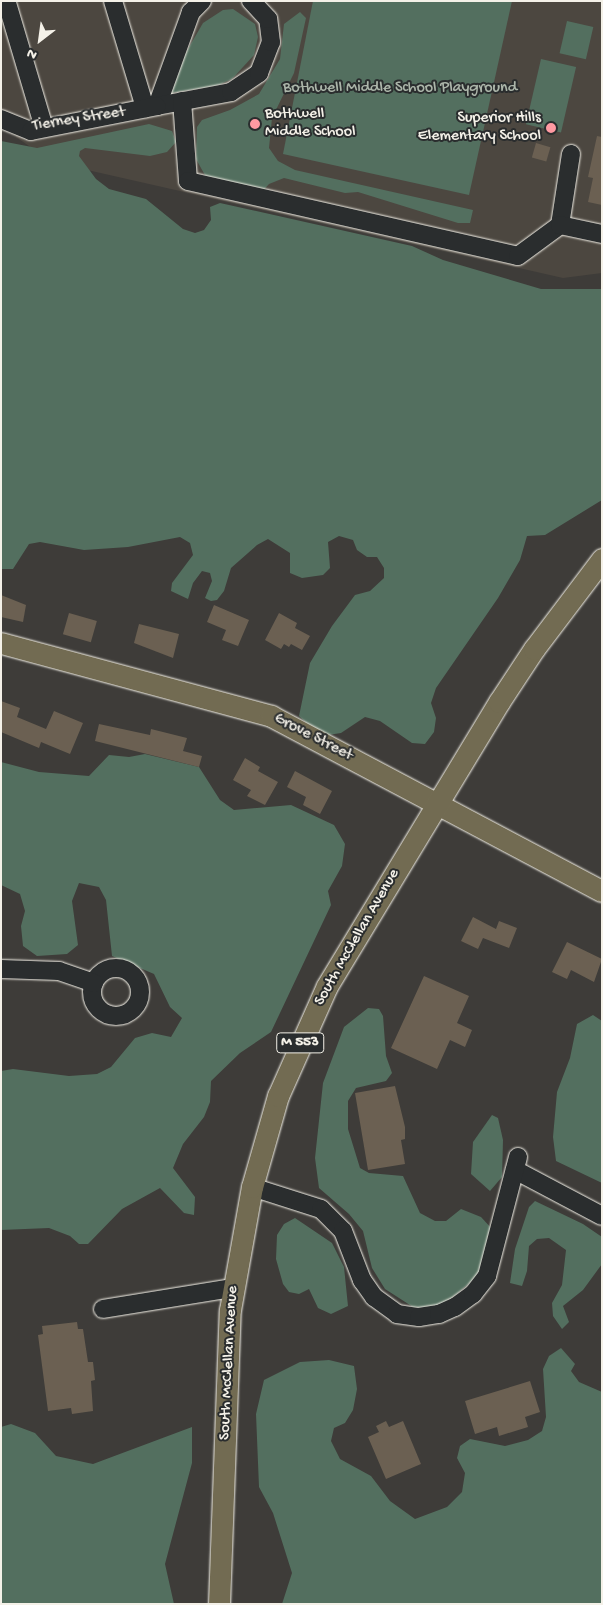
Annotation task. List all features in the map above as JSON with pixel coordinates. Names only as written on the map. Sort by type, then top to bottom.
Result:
[{"type":"main road","name":"South McClellan Avenue","points":[[219,1604],[233,1288],[252,1187],[278,1096],[327,986],[438,802],[534,649],[602,559]]},
{"type":"main road","name":"Grove Street","points":[[1,643],[271,716],[438,802],[602,891]]},
{"type":"street","points":[[113,1],[151,107]]},
{"type":"street","points":[[151,107],[191,12],[202,1]]},
{"type":"street","name":"Tierney Street","points":[[1,119],[30,131],[231,92],[259,73],[270,42],[268,19],[251,1]]},
{"type":"street","points":[[7,3],[44,128]]},
{"type":"street","points":[[182,101],[188,181],[518,256],[560,225],[571,154]]},
{"type":"street","points":[[560,225],[602,234]]},
{"type":"street","points":[[1,969],[59,971],[94,983]]},
{"type":"street","points":[[252,1187],[321,1209],[344,1231],[362,1280],[374,1298],[397,1314],[419,1318],[439,1314],[455,1307],[473,1294],[487,1276],[517,1163],[602,1216]]},
{"type":"street","points":[[103,1309],[233,1288]]},
{"type":"shaded area","name":"Bothwell Middle School","points":[[1,1],[602,1],[602,273],[563,278],[52,162],[16,137],[1,112]]},
{"type":"green space","name":"Bothwell Middle School Playground","points":[[313,1],[512,1],[469,195],[283,154]]},
{"type":"green space","points":[[233,9],[255,24],[258,37],[254,55],[232,79],[216,86],[171,93],[185,54],[203,23],[223,10]]},
{"type":"green space","points":[[300,12],[306,18],[294,73],[272,118],[269,148],[278,161],[295,170],[473,210],[470,223],[458,223],[358,192],[345,193],[284,178],[269,184],[259,195],[206,177],[196,159],[197,127],[202,120],[230,110],[259,94],[280,59],[284,24]]},
{"type":"green space","points":[[567,21],[593,27],[586,59],[560,53]]},
{"type":"green space","points":[[541,59],[576,67],[561,132],[526,124]]},
{"type":"green space","points":[[149,124],[172,131],[176,142],[167,152],[150,156],[85,148],[80,151],[79,156],[96,179],[109,189],[146,199],[183,229],[195,233],[204,230],[211,220],[210,207],[220,203],[412,246],[443,260],[541,289],[602,289],[602,500],[545,535],[527,536],[520,560],[498,598],[436,688],[431,703],[436,718],[434,732],[425,744],[412,743],[380,721],[365,717],[341,733],[328,735],[312,728],[299,716],[310,663],[332,626],[355,595],[370,591],[384,578],[384,568],[377,557],[367,557],[357,550],[353,540],[339,536],[328,542],[330,568],[323,575],[302,578],[290,573],[290,553],[268,539],[257,545],[231,568],[224,591],[217,600],[211,601],[205,598],[212,581],[210,573],[202,571],[193,583],[188,599],[171,591],[172,583],[193,555],[190,543],[180,537],[128,547],[84,550],[40,542],[29,544],[13,569],[1,569],[1,141],[37,148]]},
{"type":"green space","points":[[145,754],[199,767],[220,800],[234,810],[291,805],[334,825],[345,844],[342,866],[328,891],[331,905],[271,1032],[240,1053],[211,1081],[210,1102],[204,1117],[183,1144],[173,1168],[195,1197],[194,1215],[184,1213],[160,1188],[122,1209],[88,1244],[79,1244],[70,1236],[49,1228],[1,1230],[1,1071],[13,1069],[69,1076],[97,1074],[111,1067],[135,1038],[152,1033],[171,1037],[182,1018],[170,1007],[154,974],[112,956],[106,900],[99,887],[79,883],[72,901],[78,945],[67,954],[37,956],[23,946],[21,926],[25,911],[20,894],[1,885],[1,762],[39,772],[89,776],[109,755],[129,757]]},
{"type":"green space","points":[[368,1008],[379,1009],[383,1016],[386,1056],[392,1073],[386,1081],[356,1088],[348,1101],[348,1129],[360,1168],[369,1173],[403,1176],[420,1213],[435,1221],[446,1221],[461,1209],[481,1217],[493,1230],[478,1276],[447,1302],[427,1309],[413,1307],[385,1289],[372,1268],[363,1231],[349,1214],[319,1188],[315,1158],[323,1083],[344,1027]]},
{"type":"green space","points":[[593,1015],[602,1021],[602,1183],[556,1161],[553,1137],[557,1092],[570,1058],[577,1024]]},
{"type":"green space","points":[[492,1115],[498,1118],[503,1140],[502,1177],[490,1191],[471,1174],[473,1142]]},
{"type":"green space","points":[[535,1201],[583,1224],[602,1237],[602,1264],[583,1290],[563,1306],[569,1322],[562,1329],[553,1316],[552,1303],[562,1285],[566,1250],[549,1238],[537,1239],[529,1246],[527,1271],[522,1286],[510,1283],[515,1249],[529,1207]]},
{"type":"green space","points":[[295,1218],[332,1243],[344,1267],[348,1306],[331,1314],[318,1308],[309,1289],[299,1294],[289,1292],[283,1284],[276,1259],[277,1235],[284,1224]]},
{"type":"green space","points":[[561,1348],[575,1364],[571,1371],[579,1382],[602,1392],[602,1604],[282,1604],[292,1573],[273,1513],[259,1487],[256,1414],[264,1380],[300,1362],[329,1360],[354,1366],[357,1389],[353,1410],[345,1423],[334,1428],[331,1441],[340,1459],[371,1476],[390,1501],[415,1519],[447,1507],[462,1492],[465,1473],[457,1458],[460,1446],[470,1439],[505,1446],[528,1440],[542,1431],[546,1417],[543,1369],[549,1356]]},
{"type":"green space","points":[[11,1424],[35,1433],[56,1456],[93,1464],[192,1427],[192,1463],[165,1564],[174,1604],[1,1604],[1,1427]]},
{"type":"building","points":[[597,136],[602,137],[602,205],[588,202],[593,178],[588,177]]},
{"type":"building","points":[[536,143],[550,147],[546,162],[532,157]]},
{"type":"building","points":[[1,595],[26,605],[23,622],[1,617]]},
{"type":"building","points":[[214,605],[249,620],[238,646],[222,640],[226,630],[207,622]]},
{"type":"building","points":[[69,613],[97,621],[91,642],[63,634]]},
{"type":"building","points":[[279,613],[297,623],[295,628],[310,636],[302,650],[291,644],[289,647],[284,644],[281,649],[265,640]]},
{"type":"building","points":[[139,624],[179,634],[173,658],[134,643]]},
{"type":"building","points":[[1,701],[20,708],[17,717],[46,729],[54,711],[83,723],[70,754],[41,742],[39,748],[1,732]]},
{"type":"building","points":[[99,724],[150,735],[151,729],[187,738],[183,751],[202,756],[199,767],[95,741]]},
{"type":"building","points":[[245,758],[260,767],[258,771],[278,782],[265,805],[247,796],[251,790],[233,780]]},
{"type":"building","points":[[295,771],[332,791],[320,814],[303,805],[306,797],[287,787]]},
{"type":"building","points":[[473,917],[496,929],[499,921],[517,928],[509,948],[483,938],[478,949],[461,941]]},
{"type":"building","points":[[567,942],[602,959],[594,982],[571,970],[567,979],[552,972]]},
{"type":"building","points":[[424,976],[469,996],[457,1023],[472,1030],[465,1047],[450,1040],[437,1069],[391,1048]]},
{"type":"building","points":[[395,1086],[405,1127],[405,1139],[401,1140],[405,1164],[368,1170],[355,1093]]},
{"type":"building","points":[[77,1322],[78,1329],[83,1329],[88,1362],[93,1362],[95,1380],[91,1381],[93,1411],[72,1414],[71,1408],[48,1411],[38,1335],[43,1334],[42,1326]]},
{"type":"building","points":[[530,1381],[540,1412],[525,1417],[528,1427],[499,1436],[497,1427],[475,1434],[465,1401]]},
{"type":"building","points":[[386,1421],[389,1427],[403,1421],[421,1464],[386,1479],[368,1437],[379,1432],[376,1426]]},
{"type":"place","name":"Bothwell Middle School","points":[[255,124]]},
{"type":"place","name":"Superior Hills Elementary School","points":[[551,128]]}]
